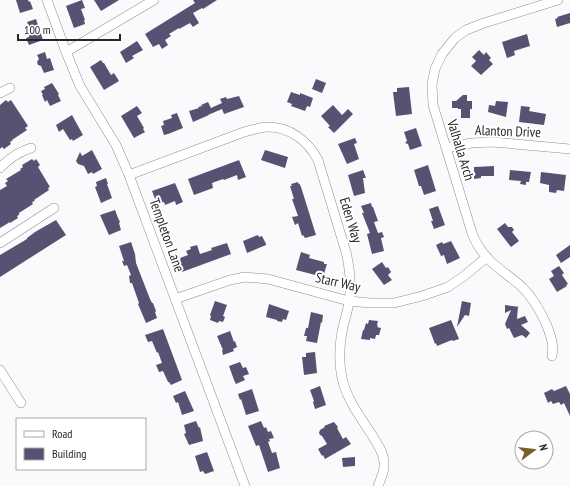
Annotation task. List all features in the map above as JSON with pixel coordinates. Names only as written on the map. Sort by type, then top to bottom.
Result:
[{"type":"street","name":"Templeton Lane","points":[[47,0],[80,86],[116,145],[129,174],[245,486]]},
{"type":"street","points":[[66,52],[154,0]]},
{"type":"street","name":"Valhalla Arch","points":[[552,356],[552,337],[544,318],[532,299],[523,288],[487,257],[478,247],[472,233],[433,105],[432,84],[435,69],[442,54],[454,38],[466,30],[558,0]]},
{"type":"street","points":[[0,92],[10,88]]},
{"type":"street","name":"Eden Way","points":[[129,174],[244,132],[268,127],[293,133],[303,140],[314,152],[318,160],[348,259],[351,278],[349,301],[339,349],[340,371],[343,384],[350,401],[384,458],[384,470],[378,486]]},
{"type":"street","name":"Alanton Drive","points":[[446,148],[471,143],[493,142],[570,149]]},
{"type":"street","points":[[0,168],[14,156],[31,148]]},
{"type":"street","points":[[0,243],[54,208]]},
{"type":"street","name":"Starr Way","points":[[175,299],[230,280],[245,277],[268,279],[349,301],[394,303],[422,296],[448,287],[487,257]]},
{"type":"street","points":[[0,370],[21,403]]},
{"type":"building","points":[[16,0],[30,1],[33,9],[20,13]]},
{"type":"building","points":[[82,0],[85,8],[81,9],[85,24],[74,28],[66,6]]},
{"type":"building","points":[[94,0],[119,0],[101,11]]},
{"type":"building","points":[[193,0],[217,0],[203,9],[202,8],[193,13],[199,23],[193,27],[190,23],[169,34],[171,36],[165,40],[168,45],[162,49],[159,44],[153,47],[145,34],[195,3]]},
{"type":"building","points":[[570,13],[570,23],[557,27],[555,19]]},
{"type":"building","points":[[36,19],[43,40],[29,45],[26,38],[29,37],[28,33],[31,32],[27,22]]},
{"type":"building","points":[[527,34],[530,46],[514,51],[515,55],[507,58],[502,42]]},
{"type":"building","points":[[137,41],[143,50],[132,56],[134,58],[126,63],[120,52]]},
{"type":"building","points":[[479,50],[484,55],[486,52],[491,58],[489,60],[493,64],[481,75],[471,66],[476,61],[472,57]]},
{"type":"building","points":[[45,52],[47,59],[50,58],[54,70],[44,73],[41,66],[38,65],[37,62],[39,59],[37,55]]},
{"type":"building","points":[[101,60],[111,75],[114,73],[119,81],[104,90],[90,67]]},
{"type":"building","points":[[316,79],[326,83],[322,93],[312,89]]},
{"type":"building","points":[[52,83],[59,94],[58,95],[61,101],[50,106],[47,100],[45,102],[41,91],[45,89],[44,87]]},
{"type":"building","points":[[409,87],[412,114],[396,116],[393,92],[397,92],[397,88]]},
{"type":"building","points":[[291,92],[300,95],[300,93],[313,98],[310,107],[307,106],[305,111],[291,106],[292,104],[287,102]]},
{"type":"building","points":[[463,95],[467,95],[467,101],[472,101],[470,118],[461,118],[461,109],[452,108],[452,101],[456,101]]},
{"type":"building","points":[[239,96],[244,107],[224,114],[222,109],[193,122],[189,111],[199,108],[198,107],[208,102],[211,108],[222,103],[220,99]]},
{"type":"building","points":[[6,100],[8,102],[11,100],[28,126],[25,128],[27,130],[10,142],[11,144],[4,149],[2,147],[0,149],[0,105]]},
{"type":"building","points":[[496,101],[508,102],[506,117],[488,112],[489,105],[495,106]]},
{"type":"building","points":[[333,105],[342,115],[348,109],[353,114],[334,133],[321,116]]},
{"type":"building","points":[[137,106],[142,113],[137,116],[145,132],[134,138],[121,116]]},
{"type":"building","points":[[521,106],[530,107],[529,111],[546,114],[544,125],[519,122]]},
{"type":"building","points":[[177,113],[183,128],[164,135],[161,126],[164,125],[163,121],[172,118],[171,115]]},
{"type":"building","points":[[72,115],[83,135],[73,141],[72,139],[70,140],[63,129],[59,132],[56,125]]},
{"type":"building","points":[[416,128],[422,146],[410,150],[408,144],[405,143],[407,141],[404,132]]},
{"type":"building","points":[[355,138],[357,143],[354,144],[359,159],[347,164],[338,144]]},
{"type":"building","points":[[92,150],[102,169],[93,174],[92,172],[88,174],[84,166],[78,164],[76,161],[80,152],[82,156]]},
{"type":"building","points":[[265,150],[288,157],[285,168],[261,160]]},
{"type":"building","points":[[32,159],[34,161],[36,159],[40,165],[38,167],[50,187],[48,188],[49,190],[34,200],[35,201],[32,202],[33,204],[19,213],[17,216],[18,218],[0,228],[0,190],[7,186],[5,183],[8,181],[6,179],[21,170],[20,169],[23,167],[22,165]]},
{"type":"building","points":[[239,160],[246,177],[238,180],[237,175],[224,180],[223,179],[212,183],[213,188],[194,195],[188,179]]},
{"type":"building","points":[[428,165],[436,191],[424,195],[421,186],[419,186],[414,170]]},
{"type":"building","points":[[494,166],[494,176],[481,176],[481,178],[474,179],[474,167]]},
{"type":"building","points":[[363,170],[366,178],[363,178],[365,193],[354,196],[348,175]]},
{"type":"building","points":[[510,170],[531,172],[529,182],[526,182],[526,185],[520,184],[521,181],[509,180]]},
{"type":"building","points":[[541,172],[566,175],[564,191],[557,190],[556,193],[549,192],[549,185],[540,183]]},
{"type":"building","points":[[106,178],[112,198],[101,203],[95,187],[97,186],[96,182]]},
{"type":"building","points":[[298,182],[301,187],[316,235],[305,238],[303,235],[302,236],[298,223],[295,225],[292,217],[298,216],[292,199],[294,199],[290,186],[292,186],[291,184]]},
{"type":"building","points":[[175,183],[183,202],[176,205],[175,201],[165,205],[164,202],[157,204],[152,191]]},
{"type":"building","points":[[371,203],[378,221],[374,222],[378,233],[382,232],[384,237],[381,238],[384,251],[372,254],[367,234],[370,233],[362,213],[364,213],[361,206]]},
{"type":"building","points":[[438,206],[445,225],[434,229],[429,209]]},
{"type":"building","points":[[115,210],[120,222],[121,230],[109,235],[100,215]]},
{"type":"building","points":[[56,220],[66,235],[0,277],[0,255]]},
{"type":"building","points":[[505,223],[508,227],[512,227],[514,230],[512,232],[519,241],[511,247],[497,229]]},
{"type":"building","points":[[258,235],[259,237],[262,236],[266,245],[247,253],[243,241]]},
{"type":"building","points":[[451,241],[460,258],[447,264],[444,255],[441,256],[436,245],[442,242],[443,244]]},
{"type":"building","points":[[131,242],[136,263],[156,311],[157,318],[146,323],[138,304],[139,303],[132,283],[130,283],[129,276],[131,275],[127,265],[124,266],[122,261],[124,261],[119,246]]},
{"type":"building","points":[[227,243],[231,254],[182,272],[178,261],[181,259],[180,258],[188,255],[186,251],[191,249],[190,247],[197,245],[200,254],[212,250],[211,248]]},
{"type":"building","points":[[570,245],[570,257],[561,263],[556,255]]},
{"type":"building","points":[[301,252],[310,255],[309,258],[327,264],[323,277],[296,270]]},
{"type":"building","points":[[382,262],[391,272],[388,275],[392,280],[384,285],[372,269]]},
{"type":"building","points":[[559,266],[564,273],[562,275],[568,284],[557,292],[549,279],[554,276],[551,271]]},
{"type":"building","points":[[215,301],[227,305],[223,316],[225,317],[223,322],[219,321],[218,323],[210,320],[210,315]]},
{"type":"building","points":[[462,301],[471,303],[469,316],[465,315],[457,327]]},
{"type":"building","points":[[269,304],[289,311],[286,320],[283,319],[282,322],[266,317]]},
{"type":"building","points":[[505,305],[520,307],[518,307],[517,319],[525,316],[528,322],[521,325],[530,333],[526,338],[522,335],[514,338],[509,328],[507,329],[505,324],[511,310],[505,313]]},
{"type":"building","points":[[311,312],[323,315],[317,343],[306,341],[307,336],[304,336],[306,328],[308,328]]},
{"type":"building","points":[[369,320],[378,321],[377,327],[381,328],[379,335],[376,335],[375,339],[361,339],[363,330],[366,323],[368,324]]},
{"type":"building","points":[[451,320],[459,339],[437,346],[429,328]]},
{"type":"building","points":[[163,329],[182,380],[171,385],[163,371],[159,372],[156,365],[162,363],[158,352],[157,353],[152,341],[148,342],[145,335]]},
{"type":"building","points":[[230,331],[237,347],[233,349],[234,351],[223,355],[223,350],[217,336]]},
{"type":"building","points":[[315,352],[317,373],[304,375],[302,357],[306,357],[306,353]]},
{"type":"building","points":[[240,362],[243,368],[246,367],[249,374],[243,376],[245,380],[236,384],[229,366]]},
{"type":"building","points":[[320,386],[326,405],[315,409],[310,390]]},
{"type":"building","points":[[566,386],[570,394],[570,416],[564,403],[561,405],[559,402],[553,404],[551,401],[548,403],[544,393],[552,389],[554,391]]},
{"type":"building","points":[[252,389],[259,411],[246,415],[238,394]]},
{"type":"building","points":[[185,391],[194,411],[182,415],[178,402],[176,403],[173,396]]},
{"type":"building","points":[[196,421],[199,428],[200,427],[203,441],[189,445],[184,434],[186,433],[184,425]]},
{"type":"building","points":[[261,421],[264,428],[266,427],[268,432],[271,431],[274,438],[269,439],[270,441],[268,442],[272,453],[276,452],[280,468],[268,472],[259,445],[256,446],[248,426]]},
{"type":"building","points":[[334,422],[343,439],[346,437],[351,444],[325,459],[318,449],[327,444],[319,433],[320,430],[325,427],[324,426]]},
{"type":"building","points":[[207,452],[214,471],[205,474],[203,471],[200,472],[195,456]]},
{"type":"building","points":[[355,457],[355,466],[343,467],[342,458]]}]
